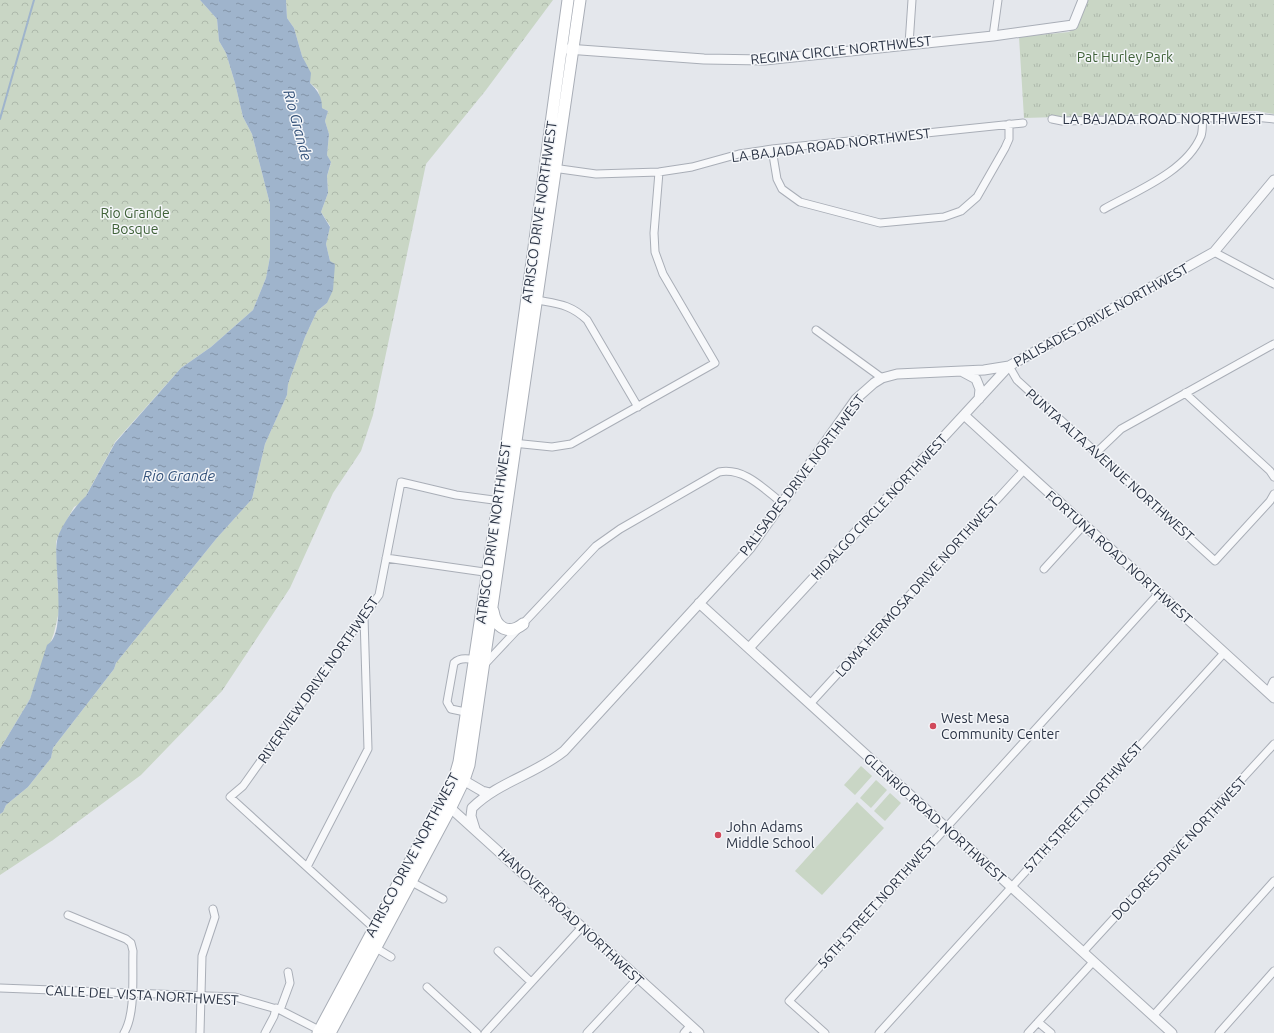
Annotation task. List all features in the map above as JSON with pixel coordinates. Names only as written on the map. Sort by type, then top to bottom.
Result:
[{"type":"main road","name":"ATRISCO DRIVE NORTHWEST","points":[[567,49],[568,0]]},
{"type":"main road","name":"ATRISCO DRIVE NORTHWEST","points":[[323,1032],[407,879],[460,778],[469,765],[473,713],[492,574],[512,443],[567,49],[580,0]]},
{"type":"main road","name":"ATRISCO DRIVE NORTHWEST","points":[[480,662],[493,610],[492,574]]},
{"type":"main road","points":[[493,610],[496,623],[502,628],[514,630],[523,624]]},
{"type":"main road","name":"ATRISCO DRIVE NORTHWEST","points":[[323,1032],[376,948],[378,932]]},
{"type":"street","points":[[909,44],[912,0]]},
{"type":"street","points":[[993,36],[998,0]]},
{"type":"street","name":"REGINA CIRCLE NORTHWEST","points":[[567,49],[704,59],[765,60],[993,36],[1073,25],[1083,0]]},
{"type":"street","points":[[1104,209],[1167,174],[1179,165],[1197,143],[1202,134],[1203,117]]},
{"type":"street","name":"LA BAJADA ROAD NORTHWEST","points":[[1052,119],[1062,121],[1203,117],[1254,117],[1274,119]]},
{"type":"street","name":"LA BAJADA ROAD NORTHWEST","points":[[550,168],[596,174],[659,172],[692,167],[739,154],[772,149],[1023,123]]},
{"type":"street","points":[[772,149],[777,180],[782,189],[800,202],[880,222],[944,217],[961,211],[977,197],[1009,139],[1009,124]]},
{"type":"street","points":[[512,443],[552,447],[571,444],[715,363],[663,274],[655,252],[654,233],[659,172]]},
{"type":"street","points":[[1273,183],[1214,252],[1274,284]]},
{"type":"street","name":"PALISADES DRIVE NORTHWEST","points":[[475,829],[471,816],[472,808],[490,793],[542,767],[564,751],[753,544],[856,400],[865,390],[882,378],[905,372],[1009,366],[1214,252]]},
{"type":"street","points":[[532,299],[565,305],[577,311],[587,320],[638,406]]},
{"type":"street","points":[[816,330],[882,378]]},
{"type":"street","points":[[1096,453],[1121,429],[1274,344]]},
{"type":"street","name":"HIDALGO CIRCLE NORTHWEST","points":[[749,648],[1009,366]]},
{"type":"street","name":"PUNTA ALTA AVENUE NORTHWEST","points":[[1009,366],[1017,380],[1215,562],[1270,501],[1274,494]]},
{"type":"street","points":[[960,370],[976,379],[980,390],[979,399]]},
{"type":"street","points":[[1185,393],[1270,471],[1274,478]]},
{"type":"street","name":"FORTUNA ROAD NORTHWEST","points":[[964,415],[1271,696]]},
{"type":"street","name":"LOMA HERMOSA DRIVE NORTHWEST","points":[[810,704],[1024,470]]},
{"type":"street","points":[[473,713],[451,709],[446,698],[454,663],[461,658],[480,662],[523,624],[596,546],[620,529],[715,473],[728,471],[743,475],[782,503]]},
{"type":"street","name":"RIVERVIEW DRIVE NORTHWEST","points":[[307,867],[230,797],[243,786],[379,595],[401,482],[456,495],[503,501]]},
{"type":"street","points":[[1044,569],[1084,524]]},
{"type":"street","points":[[386,558],[492,574]]},
{"type":"street","name":"56TH STREET NORTHWEST","points":[[825,1033],[789,1000],[1159,594]]},
{"type":"street","name":"GLENRIO ROAD NORTHWEST","points":[[699,603],[1172,1033]]},
{"type":"street","points":[[364,616],[368,748],[307,867],[378,932]]},
{"type":"street","name":"57TH STREET NORTHWEST","points":[[878,1033],[1224,653]]},
{"type":"street","points":[[1271,696],[1274,682]]},
{"type":"street","name":"DOLORES DRIVE NORTHWEST","points":[[1083,952],[1274,744]]},
{"type":"street","points":[[460,778],[482,791],[490,793]]},
{"type":"street","name":"HANOVER ROAD NORTHWEST","points":[[447,804],[637,979],[687,1030],[699,1033]]},
{"type":"street","points":[[407,879],[443,899]]},
{"type":"street","points":[[1153,1016],[1274,881]]},
{"type":"street","points":[[200,1033],[202,956],[215,918],[213,909]]},
{"type":"street","points":[[68,914],[126,939],[131,943],[133,951],[130,1019],[124,1033]]},
{"type":"street","points":[[486,1033],[581,928]]},
{"type":"street","points":[[376,948],[392,957]]},
{"type":"street","points":[[498,951],[531,982]]},
{"type":"street","points":[[1028,1033],[1093,962]]},
{"type":"street","points":[[1219,1033],[1274,971]]},
{"type":"street","points":[[264,1033],[278,1009],[290,983],[288,972]]},
{"type":"street","points":[[587,1033],[637,979]]},
{"type":"street","points":[[426,987],[477,1033]]},
{"type":"street","name":"CALLE DEL VISTA NORTHWEST","points":[[0,988],[235,997],[278,1009],[323,1032]]},
{"type":"street","points":[[1038,1022],[1051,1033]]},
{"type":"green space","name":"Rio Grande Bosque","points":[[0,0],[200,0],[217,19],[219,41],[226,53],[243,117],[252,134],[270,204],[270,257],[266,278],[253,310],[211,347],[181,368],[115,442],[86,496],[81,503],[74,507],[59,534],[56,542],[60,607],[54,633],[30,699],[0,749]]},
{"type":"green space","points":[[286,0],[553,0],[486,90],[426,164],[373,415],[361,451],[333,493],[290,588],[222,691],[141,775],[53,840],[0,875],[0,814],[3,812],[6,805],[28,787],[51,758],[53,748],[114,669],[116,663],[216,539],[252,499],[265,444],[287,395],[288,384],[305,337],[317,311],[327,303],[330,261],[326,244],[330,226],[321,212],[328,193],[327,176],[331,163],[327,155],[329,134],[325,121],[328,111],[322,108],[318,90],[310,83],[310,73],[302,56],[294,28],[287,18]]},
{"type":"green space","name":"Pat Hurley Park","points":[[1087,0],[1274,0],[1274,114],[1257,111],[1024,118],[1019,37],[1069,32],[1077,26]]},
{"type":"green space","points":[[861,766],[872,776],[855,795],[844,785]]},
{"type":"green space","points":[[876,780],[887,790],[871,808],[860,798]]},
{"type":"green space","points":[[890,793],[901,803],[885,821],[874,811]]},
{"type":"green space","points":[[857,802],[884,828],[822,895],[795,871]]},
{"type":"water","name":"Rio Grande","points":[[200,0],[286,0],[287,18],[294,28],[302,56],[311,73],[310,83],[319,94],[322,108],[328,111],[325,121],[329,134],[327,155],[331,162],[327,176],[328,193],[321,212],[330,227],[326,244],[330,261],[335,264],[333,290],[327,303],[317,311],[305,337],[288,384],[287,395],[265,444],[252,499],[216,539],[116,663],[114,669],[53,748],[51,758],[28,787],[6,805],[3,812],[0,814],[0,749],[30,699],[47,645],[53,638],[57,627],[58,597],[56,551],[58,536],[64,523],[86,496],[115,443],[181,368],[211,347],[253,310],[266,278],[270,257],[270,204],[252,134],[243,117],[226,53],[219,41],[217,19]]},
{"type":"waterway","points":[[0,119],[34,0]]},
{"type":"place","name":"West Mesa Community Center","points":[[933,726]]},
{"type":"place","name":"John Adams Middle School","points":[[718,835]]}]
